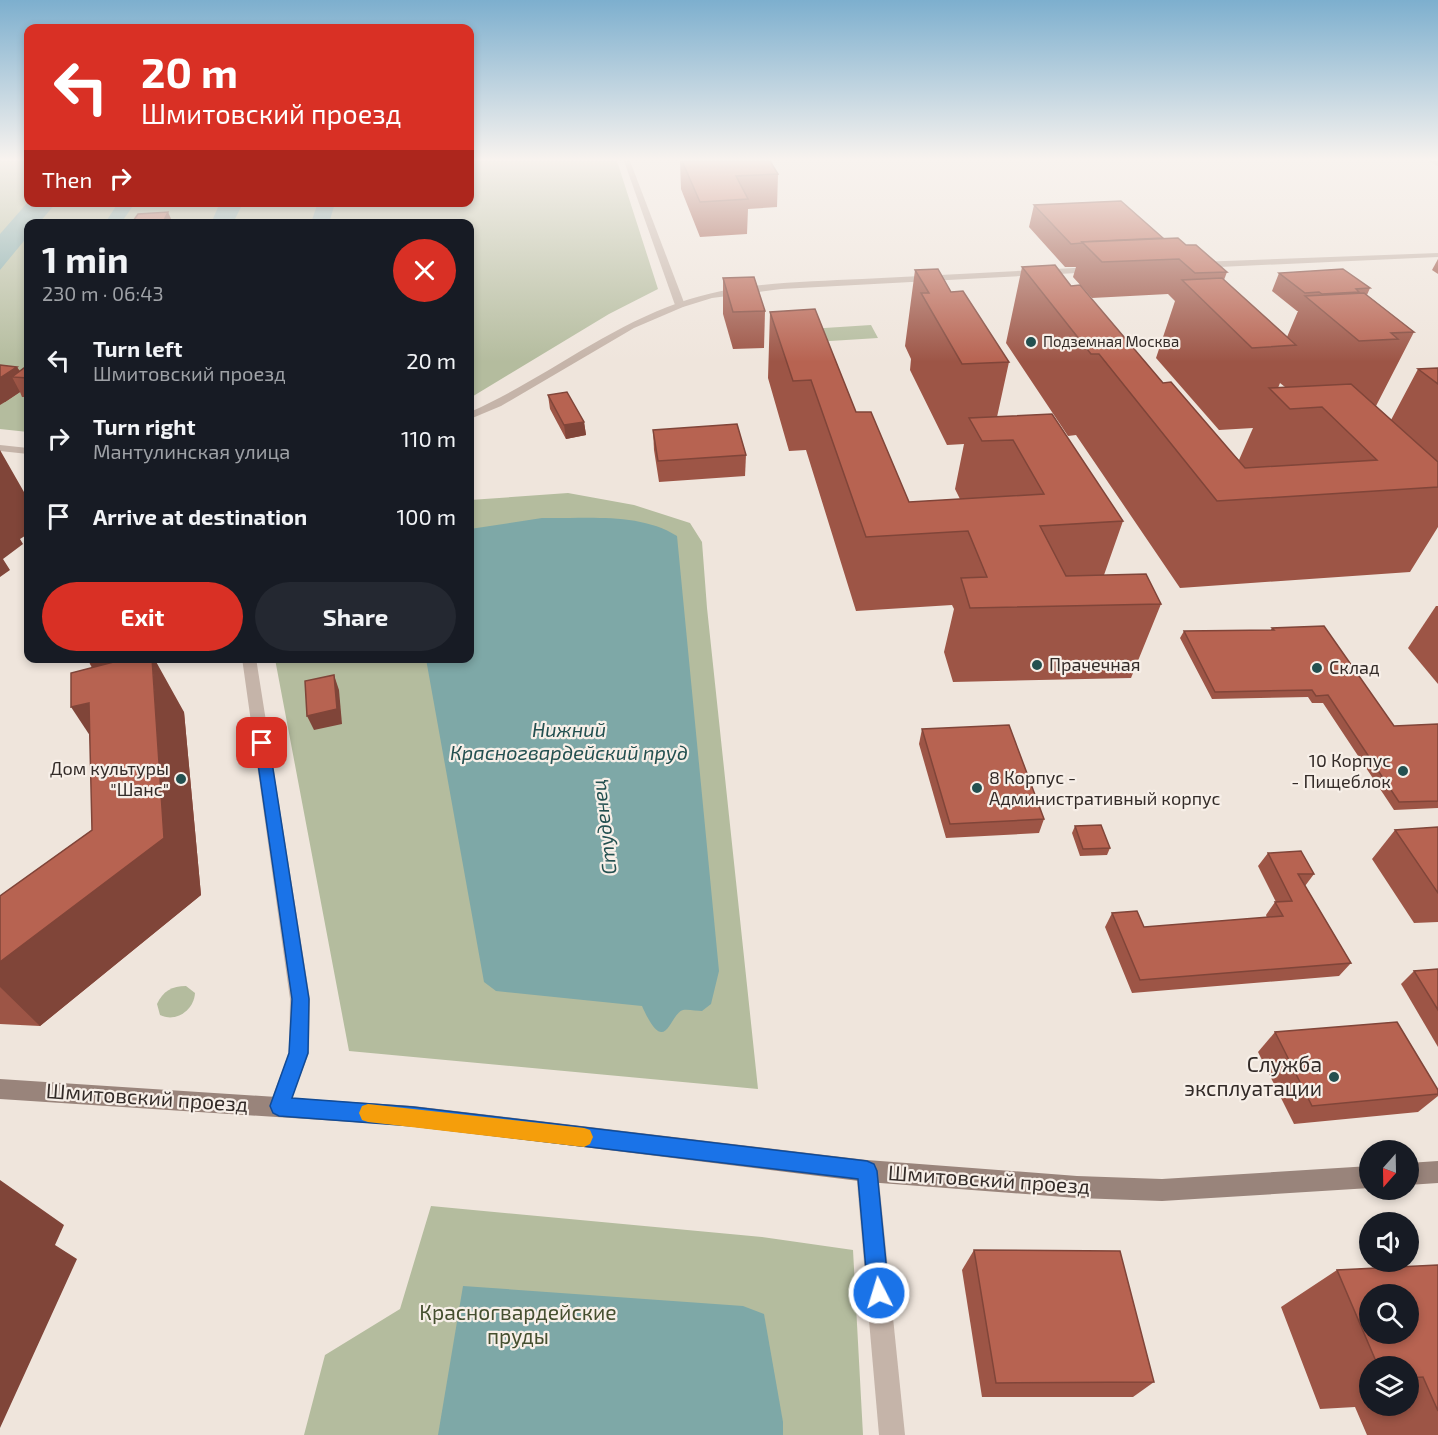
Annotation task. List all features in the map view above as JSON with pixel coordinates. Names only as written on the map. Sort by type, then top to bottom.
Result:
[{"type":"main road","name":"Шмитовский проезд","points":[[0,1089],[413,1116],[867,1171],[1077,1187],[1162,1190],[1359,1178]]},
{"type":"main road","points":[[1419,1173],[1438,1172]]},
{"type":"street","points":[[652,228],[680,305]]},
{"type":"street","points":[[1188,266],[1438,255]]},
{"type":"street","points":[[474,414],[497,404],[631,326],[680,305],[711,295],[754,288],[1108,269]]},
{"type":"street","points":[[0,448],[24,451]]},
{"type":"street","points":[[0,460],[14,450]]},
{"type":"street","points":[[250,663],[300,999],[298,1053],[279,1106]]},
{"type":"street","points":[[867,1171],[892,1435]]},
{"type":"green space","points":[[0,228],[24,228],[24,432],[0,429]]},
{"type":"green space","points":[[474,228],[638,228],[658,289],[609,314],[474,396]]},
{"type":"green space","points":[[871,325],[878,338],[814,342],[809,329]]},
{"type":"green space","points":[[568,493],[634,505],[690,523],[702,542],[758,1089],[349,1051],[276,663],[474,663],[474,500]]},
{"type":"green space","points":[[186,986],[195,993],[188,1010],[178,1016],[160,1015],[157,1004],[162,996],[172,988]]},
{"type":"green space","name":"Красногвардейские пруды","points":[[431,1206],[762,1237],[853,1250],[863,1435],[304,1435],[325,1355],[400,1309]]},
{"type":"water","points":[[5,228],[24,228],[24,241],[0,270],[0,234]]},
{"type":"water","name":"Нижний Красногвардейский пруд","points":[[542,518],[611,518],[646,523],[677,536],[719,971],[711,1004],[702,1011],[683,1010],[662,1032],[650,1022],[642,1006],[496,991],[484,982],[427,663],[474,663],[474,528]]},
{"type":"water","points":[[463,1286],[743,1306],[764,1314],[783,1422],[783,1435],[438,1435]]},
{"type":"building","points":[[1056,228],[1152,228],[1163,238],[1082,242],[1071,244]]},
{"type":"building","points":[[1178,238],[1186,245],[1196,245],[1227,272],[1195,273],[1179,259],[1102,262],[1082,242]]},
{"type":"building","points":[[1055,265],[1071,286],[1080,285],[1163,383],[1171,382],[1245,468],[1377,460],[1322,407],[1290,409],[1269,388],[1351,384],[1438,462],[1438,487],[1217,501],[1099,354],[1091,354],[1022,267]]},
{"type":"building","points":[[938,269],[951,292],[963,291],[1009,362],[962,364],[921,293],[929,293],[915,270]]},
{"type":"building","points":[[1343,269],[1370,288],[1356,289],[1359,292],[1305,293],[1279,273]]},
{"type":"building","points":[[754,277],[765,311],[733,312],[723,278]]},
{"type":"building","points":[[1222,278],[1296,345],[1252,348],[1182,280]]},
{"type":"building","points":[[1364,293],[1414,332],[1391,333],[1398,339],[1359,341],[1305,296]]},
{"type":"building","points":[[815,309],[856,412],[871,412],[909,502],[1044,494],[1013,440],[982,441],[969,418],[1052,414],[1123,521],[1040,526],[1066,576],[1146,574],[1161,604],[970,608],[961,578],[987,577],[968,531],[866,537],[811,380],[793,381],[770,312]]},
{"type":"building","points":[[0,365],[17,367],[0,378]]},
{"type":"building","points":[[24,368],[24,378],[12,377]]},
{"type":"building","points":[[1438,368],[1438,384],[1418,369]]},
{"type":"building","points":[[567,392],[584,422],[564,425],[548,395]]},
{"type":"building","points":[[737,424],[746,455],[658,461],[653,430]]},
{"type":"building","points":[[1324,626],[1394,726],[1438,724],[1438,801],[1399,802],[1328,695],[1316,696],[1312,690],[1215,692],[1184,631],[1274,630],[1272,628]]},
{"type":"building","points":[[110,663],[152,663],[164,838],[0,962],[0,896],[92,830],[89,703],[71,707],[71,673]]},
{"type":"building","points":[[334,675],[337,709],[307,716],[305,681]]},
{"type":"building","name":"8 Корпус - Административный корпус","points":[[1009,725],[1044,819],[950,824],[922,729]]},
{"type":"building","points":[[1101,825],[1110,848],[1083,849],[1075,826]]},
{"type":"building","points":[[1438,827],[1438,893],[1395,830]]},
{"type":"building","points":[[1301,851],[1314,874],[1298,874],[1351,963],[1140,980],[1112,913],[1137,911],[1144,927],[1283,916],[1275,902],[1292,901],[1268,853]]},
{"type":"building","points":[[1438,969],[1438,1010],[1414,971]]},
{"type":"building","points":[[1397,1022],[1438,1090],[1438,1094],[1312,1106],[1275,1032]]},
{"type":"building","points":[[974,1250],[1120,1251],[1154,1382],[996,1383]]},
{"type":"building","points":[[1438,1265],[1438,1411],[1423,1377],[1419,1377],[1419,1356],[1374,1356],[1369,1344],[1419,1344],[1419,1284],[1359,1284],[1359,1322],[1337,1270],[1419,1272],[1419,1266]]},
{"type":"slow traffic","points":[[368,1113],[413,1116],[584,1137]]},
{"type":"place","name":"Подземная Москва","points":[[1031,342]]},
{"type":"place","name":"Прачечная","points":[[1037,665]]},
{"type":"place","name":"Склад","points":[[1317,668]]},
{"type":"place","name":"10 Корпус - Пищеблок","points":[[1403,771]]},
{"type":"place","name":"Дом культуры \"Шанс\"","points":[[181,779]]},
{"type":"place","name":"8 Корпус - Административный корпус","points":[[977,788]]},
{"type":"place","name":"Служба эксплуатации","points":[[1334,1077]]},
{"type":"route","points":[[262,743],[300,999],[298,1053],[279,1106],[413,1116],[867,1171],[879,1293]]},
{"type":"water label","name":"Студенец","points":[[604,827]]}]
